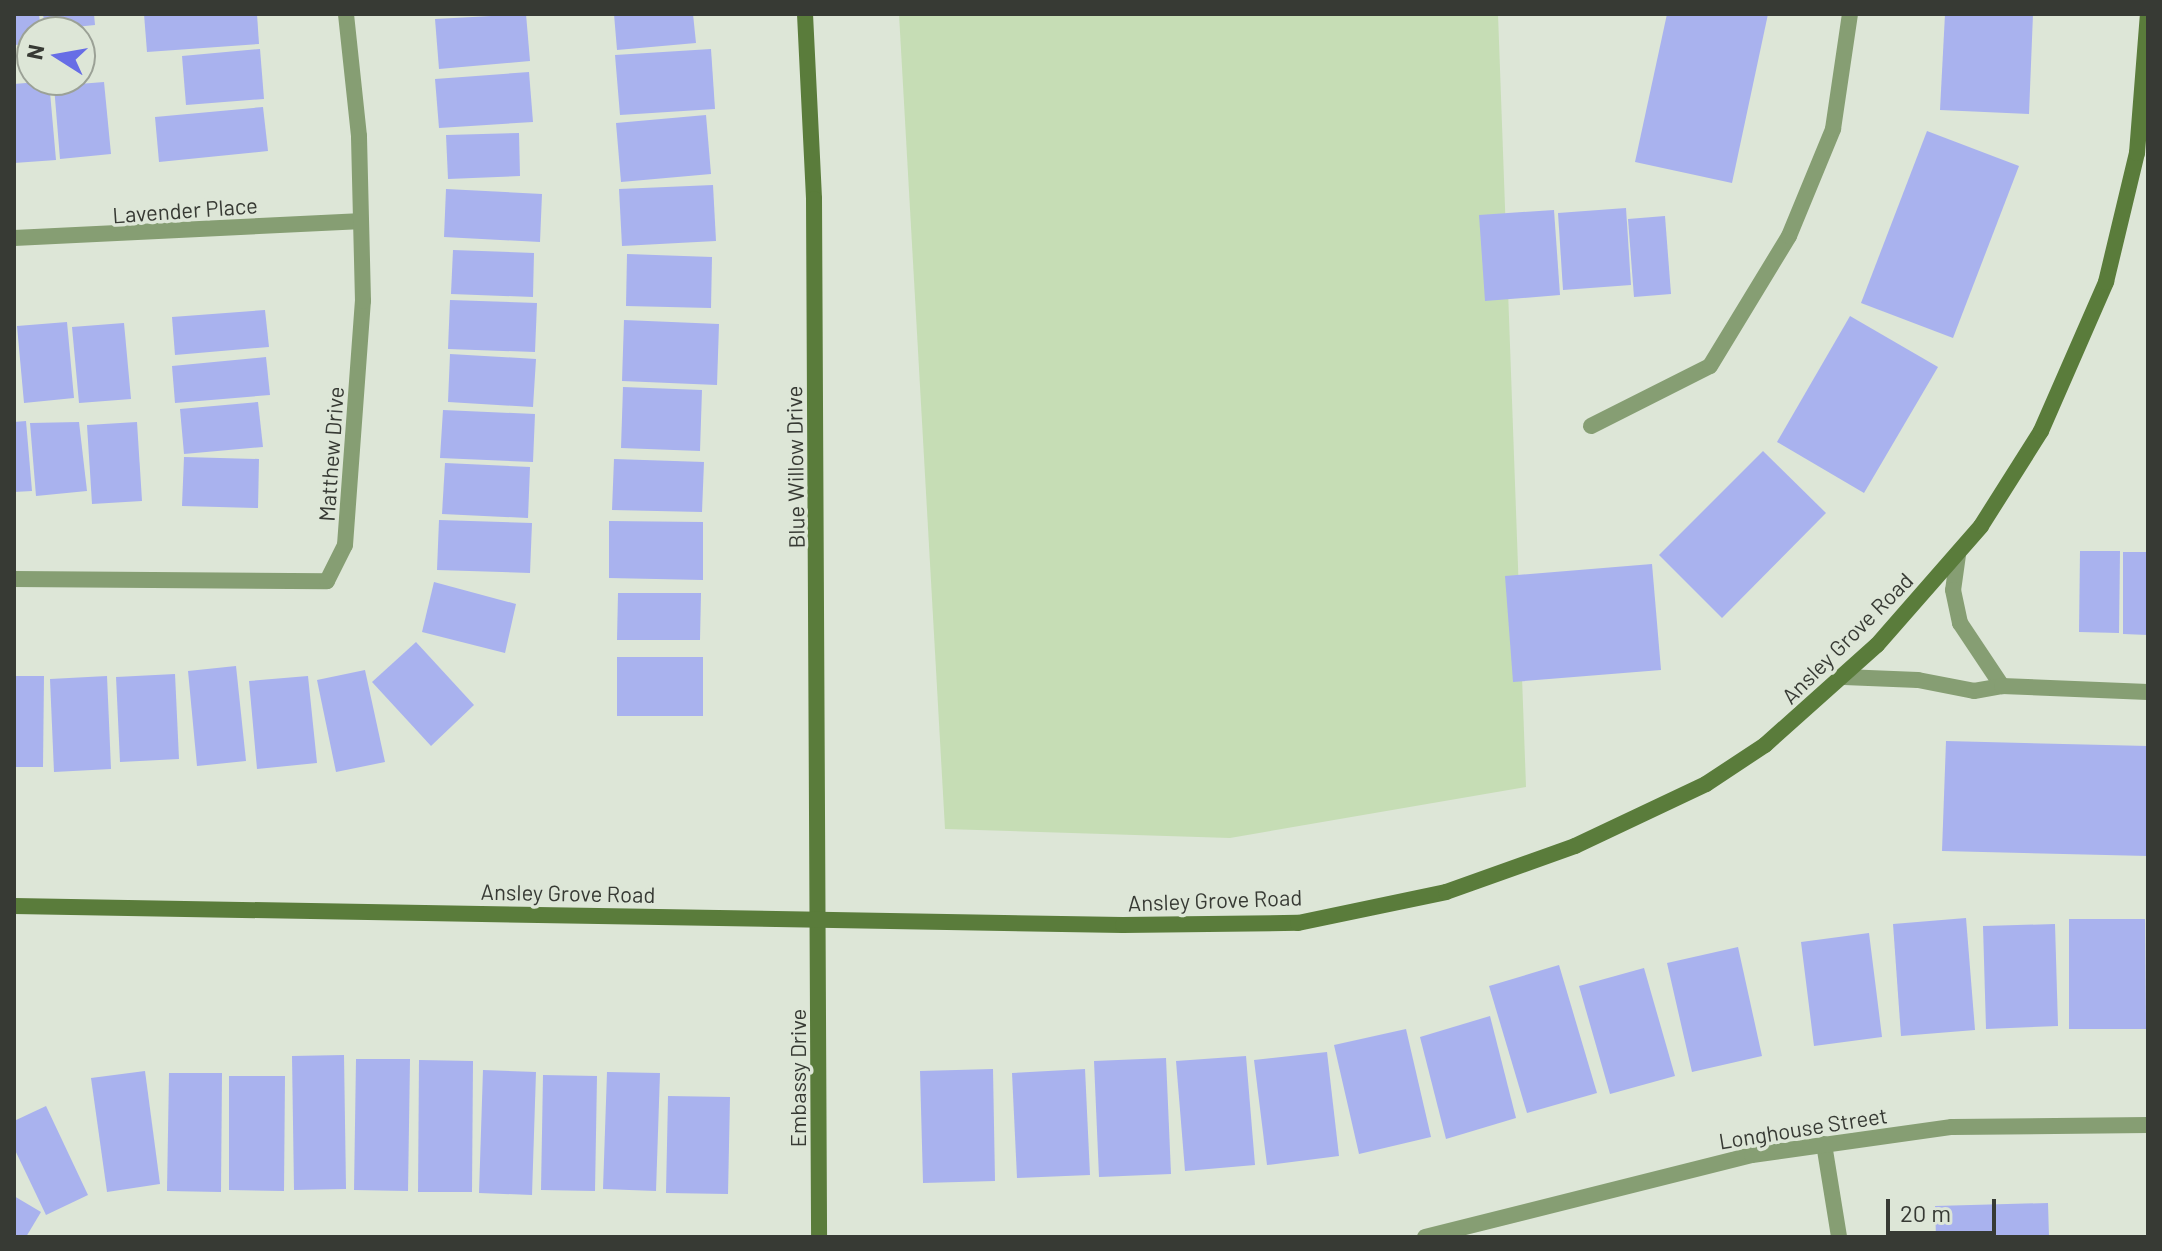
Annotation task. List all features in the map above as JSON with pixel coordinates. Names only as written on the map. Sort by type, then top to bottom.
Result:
[{"type":"street","name":"Matthew Drive","points":[[14,579],[327,581],[345,545],[353,485],[363,301],[358,221],[359,136],[346,14]]},
{"type":"street","name":"Blue Willow Drive","points":[[805,14],[814,199],[820,920]]},
{"type":"street","points":[[1591,426],[1710,366],[1789,236],[1833,129],[1850,14]]},
{"type":"street","name":"Ansley Grove Road","points":[[14,906],[820,920],[1298,923],[1446,892],[1575,846],[1706,784],[1765,745],[1844,677],[1958,555],[2041,431],[2106,282],[2137,153],[2148,14]]},
{"type":"street","name":"Lavender Place","points":[[14,238],[358,221]]},
{"type":"street","points":[[1958,555],[1953,590],[1960,623],[2002,686]]},
{"type":"street","points":[[1844,677],[1918,680],[1974,691],[2002,686],[2148,692]]},
{"type":"street","name":"Embassy Drive","points":[[819,1237],[820,920]]},
{"type":"street","name":"Longhouse Street","points":[[1425,1237],[1752,1155],[1952,1127],[2148,1125]]},
{"type":"street","points":[[1824,1144],[1839,1237]]},
{"type":"green space","points":[[899,14],[1498,14],[1526,787],[1230,838],[945,829]]},
{"type":"building","points":[[14,14],[39,14],[16,16],[14,45]]},
{"type":"building","points":[[43,14],[94,16],[43,16]]},
{"type":"building","points":[[144,14],[257,14],[259,44],[147,52]]},
{"type":"building","points":[[526,14],[530,61],[439,69],[435,19]]},
{"type":"building","points":[[614,14],[693,14],[696,43],[617,50]]},
{"type":"building","points":[[1667,14],[1768,14],[1732,183],[1635,162]]},
{"type":"building","points":[[1945,14],[2033,14],[2029,114],[1940,110]]},
{"type":"building","points":[[260,49],[264,99],[186,105],[182,56]]},
{"type":"building","points":[[711,49],[715,109],[620,115],[615,55]]},
{"type":"building","points":[[529,72],[533,122],[439,128],[435,79]]},
{"type":"building","points":[[104,82],[111,154],[60,159],[55,96],[96,96],[96,83]]},
{"type":"building","points":[[14,84],[16,96],[50,96],[56,160],[14,163]]},
{"type":"building","points":[[263,107],[268,151],[159,162],[155,117]]},
{"type":"building","points":[[706,115],[711,174],[621,182],[616,123]]},
{"type":"building","points":[[1927,131],[2019,166],[1953,338],[1861,303]]},
{"type":"building","points":[[519,133],[520,176],[448,179],[446,135]]},
{"type":"building","points":[[713,185],[716,241],[622,246],[619,189]]},
{"type":"building","points":[[446,189],[542,194],[540,242],[444,237]]},
{"type":"building","points":[[1626,208],[1631,285],[1563,290],[1558,213]]},
{"type":"building","points":[[1554,210],[1560,295],[1485,301],[1479,215]]},
{"type":"building","points":[[1665,216],[1671,294],[1634,297],[1628,219]]},
{"type":"building","points":[[453,250],[534,253],[533,297],[451,294]]},
{"type":"building","points":[[627,254],[712,257],[711,308],[626,306]]},
{"type":"building","points":[[450,300],[537,303],[535,352],[448,349]]},
{"type":"building","points":[[265,310],[269,347],[175,355],[172,317]]},
{"type":"building","points":[[1850,316],[1938,367],[1864,493],[1777,442]]},
{"type":"building","points":[[624,320],[719,324],[717,385],[622,381]]},
{"type":"building","points":[[67,322],[74,398],[24,403],[17,326]]},
{"type":"building","points":[[124,323],[131,399],[79,403],[72,327]]},
{"type":"building","points":[[450,354],[536,359],[533,407],[448,402]]},
{"type":"building","points":[[266,357],[270,395],[175,403],[172,366]]},
{"type":"building","points":[[623,387],[702,390],[700,451],[621,448]]},
{"type":"building","points":[[258,402],[263,447],[184,454],[180,409]]},
{"type":"building","points":[[443,410],[535,414],[533,462],[440,458]]},
{"type":"building","points":[[26,421],[32,491],[14,492],[14,422]]},
{"type":"building","points":[[79,422],[87,491],[36,496],[30,423]]},
{"type":"building","points":[[137,422],[142,501],[92,504],[87,425]]},
{"type":"building","points":[[1763,451],[1826,513],[1722,618],[1659,555]]},
{"type":"building","points":[[184,457],[259,459],[258,508],[182,506]]},
{"type":"building","points":[[614,459],[704,462],[702,512],[612,510]]},
{"type":"building","points":[[445,463],[530,467],[528,518],[442,514]]},
{"type":"building","points":[[439,520],[532,523],[530,573],[437,570]]},
{"type":"building","points":[[609,521],[703,522],[703,580],[609,578]]},
{"type":"building","points":[[2080,551],[2120,551],[2119,633],[2079,632]]},
{"type":"building","points":[[2123,552],[2148,552],[2148,635],[2123,634]]},
{"type":"building","points":[[1652,564],[1661,670],[1513,682],[1505,576]]},
{"type":"building","points":[[434,582],[516,604],[505,653],[422,632]]},
{"type":"building","points":[[618,593],[701,593],[700,640],[617,640]]},
{"type":"building","points":[[416,642],[474,705],[431,746],[372,682]]},
{"type":"building","points":[[617,657],[703,657],[703,716],[617,716]]},
{"type":"building","points":[[236,666],[246,761],[197,766],[188,671]]},
{"type":"building","points":[[365,670],[385,762],[336,772],[317,680]]},
{"type":"building","points":[[175,674],[179,759],[120,762],[116,677]]},
{"type":"building","points":[[14,676],[44,676],[43,767],[14,767]]},
{"type":"building","points":[[107,676],[111,769],[54,772],[50,679]]},
{"type":"building","points":[[308,676],[317,763],[257,769],[249,681]]},
{"type":"building","points":[[1946,741],[2148,746],[2148,856],[1942,851]]},
{"type":"building","points":[[1966,918],[1975,1030],[1901,1036],[1893,924]]},
{"type":"building","points":[[2069,919],[2145,919],[2146,1029],[2069,1029]]},
{"type":"building","points":[[2055,924],[2058,1026],[1986,1029],[1983,926]]},
{"type":"building","points":[[1869,933],[1882,1037],[1814,1046],[1801,942]]},
{"type":"building","points":[[1738,947],[1762,1056],[1692,1072],[1667,963]]},
{"type":"building","points":[[1559,965],[1597,1093],[1527,1113],[1489,986]]},
{"type":"building","points":[[1644,968],[1675,1076],[1610,1094],[1579,986]]},
{"type":"building","points":[[1490,1016],[1516,1118],[1446,1139],[1420,1037]]},
{"type":"building","points":[[1406,1029],[1431,1137],[1359,1154],[1334,1045]]},
{"type":"building","points":[[1327,1052],[1339,1156],[1267,1165],[1254,1060]]},
{"type":"building","points":[[344,1055],[346,1189],[294,1190],[292,1056]]},
{"type":"building","points":[[1246,1056],[1255,1165],[1185,1171],[1176,1061]]},
{"type":"building","points":[[1166,1058],[1171,1174],[1099,1177],[1094,1061]]},
{"type":"building","points":[[356,1059],[410,1059],[408,1191],[354,1190]]},
{"type":"building","points":[[419,1060],[473,1061],[472,1192],[418,1192]]},
{"type":"building","points":[[993,1069],[995,1181],[923,1183],[920,1071]]},
{"type":"building","points":[[1085,1069],[1090,1175],[1017,1178],[1012,1073]]},
{"type":"building","points":[[483,1070],[536,1072],[532,1195],[479,1193]]},
{"type":"building","points":[[145,1071],[160,1184],[107,1192],[91,1078]]},
{"type":"building","points":[[607,1072],[660,1073],[656,1191],[603,1189]]},
{"type":"building","points":[[169,1073],[222,1073],[221,1192],[167,1191]]},
{"type":"building","points":[[543,1075],[597,1076],[595,1191],[541,1190]]},
{"type":"building","points":[[229,1076],[285,1076],[284,1191],[229,1190]]},
{"type":"building","points":[[668,1096],[730,1097],[728,1194],[666,1193]]},
{"type":"building","points":[[46,1106],[88,1195],[46,1215],[14,1148],[14,1121]]},
{"type":"building","points":[[14,1196],[41,1212],[26,1237],[14,1237]]},
{"type":"building","points":[[2048,1203],[2049,1237],[1936,1237],[1935,1206]]}]
